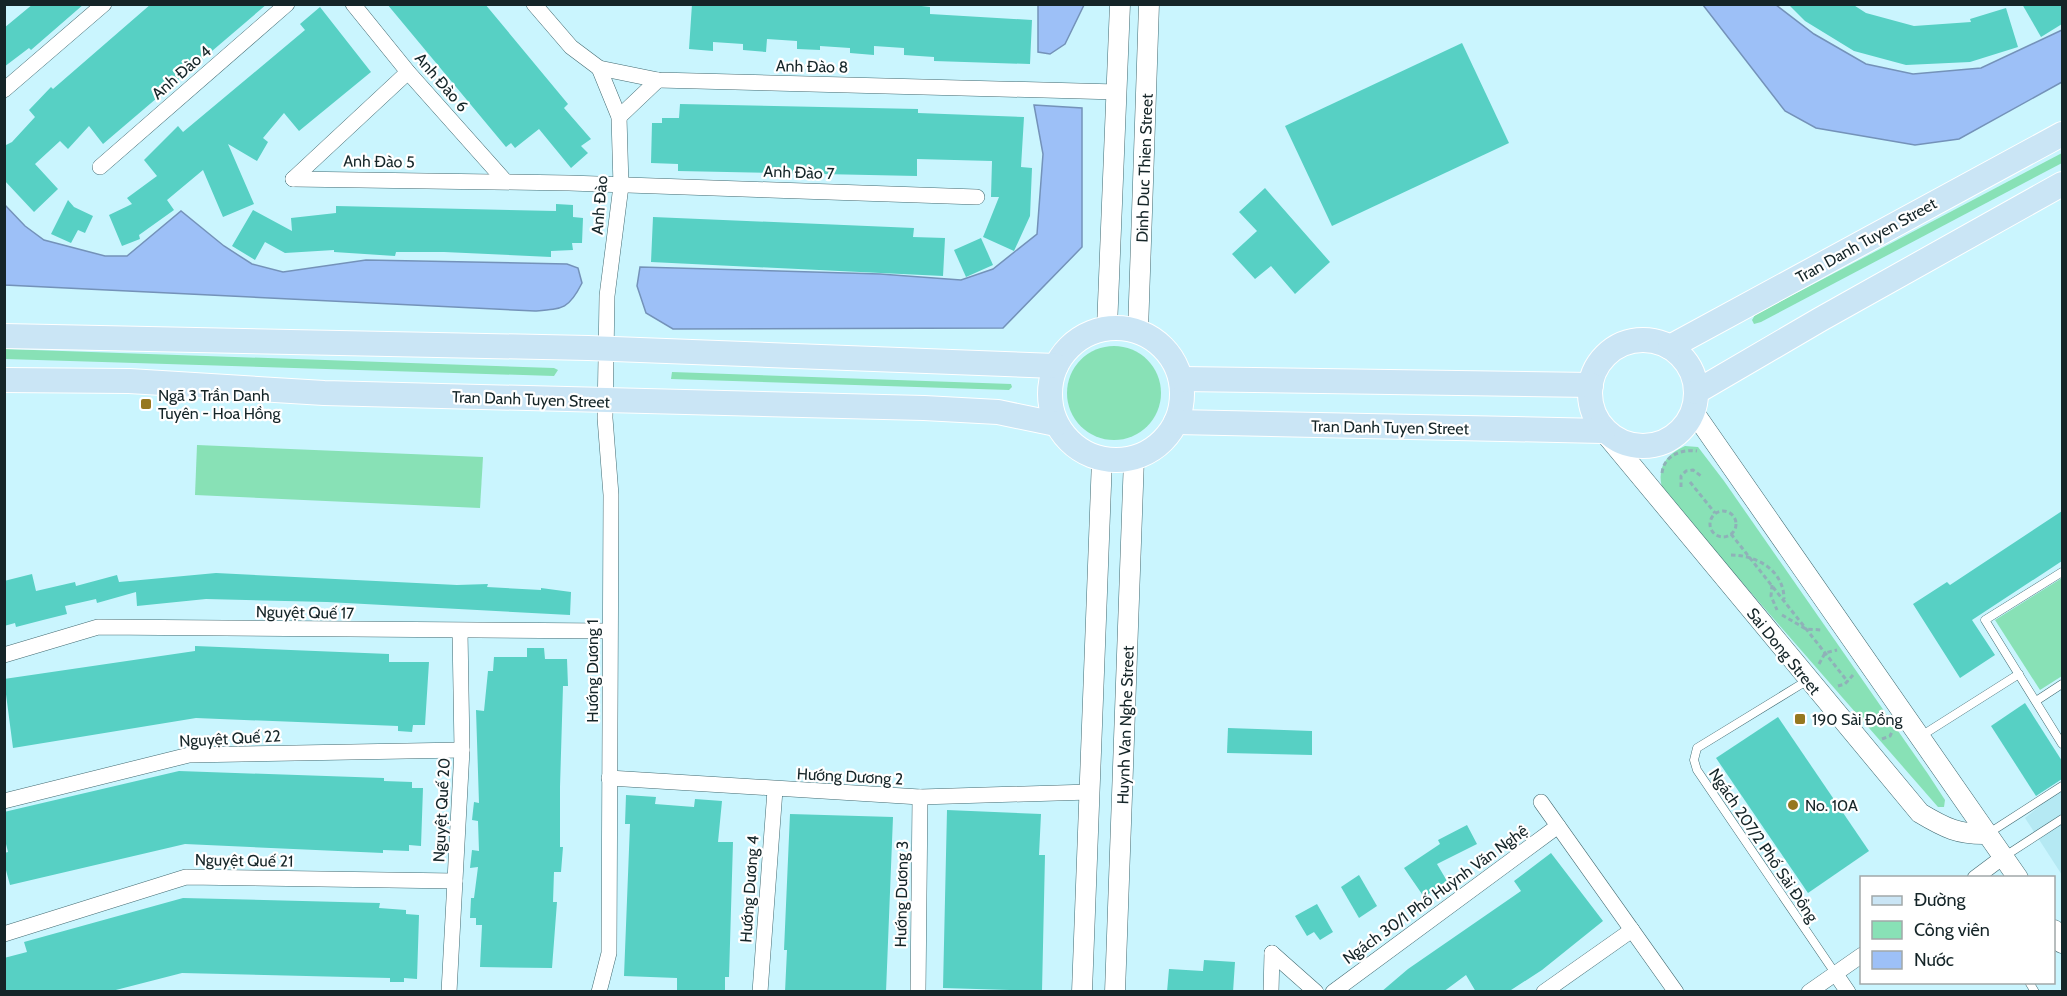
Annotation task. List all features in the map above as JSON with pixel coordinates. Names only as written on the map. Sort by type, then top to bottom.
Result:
[{"type":"main road","name":"Tran Danh Tuyen Street","points":[[1670,347],[2062,134]]},
{"type":"main road","points":[[1695,402],[1690,368],[1670,347],[1651,340],[1634,341],[1622,345],[1600,362],[1591,385],[1593,410],[1604,431],[1634,446],[1657,445],[1678,434],[1695,402],[1821,319],[2062,184]]},
{"type":"main road","points":[[1107,328],[1138,331],[1154,339],[1166,350],[1181,379],[1181,408],[1176,422],[1159,445],[1134,458],[1101,459],[1075,447],[1056,424],[1050,395],[1056,366],[1077,340],[1091,332],[1107,328]]},
{"type":"main road","points":[[4,336],[606,349],[1056,366]]},
{"type":"main road","points":[[1181,379],[1591,385]]},
{"type":"main road","name":"Tran Danh Tuyen Street","points":[[4,380],[129,381],[324,393],[606,401],[704,401],[1001,412],[1056,424]]},
{"type":"main road","name":"Tran Danh Tuyen Street","points":[[1176,422],[1604,431]]},
{"type":"street","points":[[4,90],[104,4]]},
{"type":"street","name":"Anh Đào 4","points":[[100,167],[287,4]]},
{"type":"street","name":"Anh Đào 6","points":[[353,4],[408,72],[505,182]]},
{"type":"street","name":"Anh Đào 8","points":[[534,4],[571,47],[599,68],[658,80],[1117,92]]},
{"type":"street","name":"Dinh Duc Thien Street","points":[[1107,328],[1120,4]]},
{"type":"street","name":"Dinh Duc Thien Street","points":[[1138,331],[1149,4]]},
{"type":"street","name":"Anh Đào","points":[[599,68],[619,117],[621,186],[607,296],[606,349]]},
{"type":"street","name":"Anh Đào 5","points":[[408,72],[293,179],[621,186]]},
{"type":"street","points":[[619,117],[658,80]]},
{"type":"street","points":[[1114,159],[1144,159]]},
{"type":"street","name":"Anh Đào 7","points":[[621,186],[977,197]]},
{"type":"street","name":"Hướng Dương 1","points":[[599,992],[609,952],[610,495],[606,349]]},
{"type":"street","points":[[1695,402],[1920,737],[2017,876]]},
{"type":"street","name":"Sai Dong Street","points":[[1604,431],[1817,673],[1920,813],[1943,827],[1965,835],[1988,834]]},
{"type":"street","name":"Huynh Van Nghe Street","points":[[1115,992],[1134,458]]},
{"type":"street","name":"Huynh Van Nghe Street","points":[[1082,992],[1101,459]]},
{"type":"street","name":"Nguyệt Quế 17","points":[[4,655],[98,627],[609,631]]},
{"type":"street","name":"Nguyệt Quế 20","points":[[449,992],[462,750],[460,631]]},
{"type":"street","name":"Nguyệt Quế 22","points":[[4,801],[189,755],[462,750]]},
{"type":"street","name":"Hướng Dương 2","points":[[609,778],[775,790],[920,797],[1090,792]]},
{"type":"street","name":"Hướng Dương 4","points":[[760,992],[775,790]]},
{"type":"street","name":"Hướng Dương 3","points":[[918,992],[920,797]]},
{"type":"street","points":[[1541,802],[1676,992]]},
{"type":"street","name":"Ngách 30/1 Phố Huỳnh Văn Nghệ","points":[[1333,992],[1558,826]]},
{"type":"street","points":[[1978,876],[2004,857]]},
{"type":"street","name":"Nguyệt Quế 21","points":[[4,934],[186,877],[455,881]]},
{"type":"street","points":[[1544,992],[1632,930]]},
{"type":"street","points":[[1272,992],[1272,953],[1316,992]]},
{"type":"street","points":[[1809,992],[1860,956]]},
{"type":"street","points":[[1835,973],[1848,992]]},
{"type":"lane","points":[[2062,572],[1985,620],[2062,744]]},
{"type":"lane","name":"Ngách 207/2 Phố Sài Đồng","points":[[1817,673],[1697,748],[1694,760],[1697,770],[1835,973]]},
{"type":"lane","points":[[1920,737],[2019,674]]},
{"type":"lane","points":[[2036,702],[2062,684]]},
{"type":"lane","points":[[1988,834],[2062,786]]},
{"type":"lane","points":[[2004,857],[2062,819]]},
{"type":"path","points":[[1662,481],[1663,468],[1669,458],[1687,450],[1700,452]]},
{"type":"path","points":[[1681,487],[1680,476],[1686,471],[1693,470],[1701,476]]},
{"type":"path","points":[[1690,482],[1715,513]]},
{"type":"path","points":[[1734,516],[1742,510]]},
{"type":"path","points":[[1725,511],[1734,516],[1736,526],[1731,534],[1723,537],[1712,530],[1710,522],[1715,513],[1725,511]]},
{"type":"path","points":[[1731,534],[1848,682]]},
{"type":"path","points":[[1723,557],[1750,558],[1765,564],[1775,574],[1782,587],[1784,601]]},
{"type":"path","points":[[1775,574],[1782,568]]},
{"type":"path","points":[[1772,585],[1771,596],[1779,612],[1806,628],[1824,630]]},
{"type":"path","points":[[1818,621],[1828,636]]},
{"type":"path","points":[[1833,643],[1843,658]]},
{"type":"path","points":[[1825,653],[1837,650]]},
{"type":"path","points":[[1817,673],[1825,653]]},
{"type":"path","points":[[1811,657],[1817,673]]},
{"type":"path","points":[[1848,666],[1860,683]]},
{"type":"path","points":[[1844,695],[1836,686],[1848,682],[1854,674]]},
{"type":"path","points":[[1886,721],[1900,740]]},
{"type":"path","points":[[1890,748],[1882,739],[1890,736],[1893,730]]},
{"type":"shaded area","points":[[2062,788],[2062,875],[2025,818]]},
{"type":"green space","points":[[2062,153],[2062,163],[1754,324],[1752,320],[1755,315]]},
{"type":"green space","points":[[1114,346],[1132,350],[1147,360],[1157,375],[1161,393],[1157,411],[1147,426],[1132,436],[1114,440],[1096,436],[1081,426],[1071,411],[1067,393],[1071,375],[1081,360],[1096,350]]},
{"type":"green space","points":[[5,349],[554,368],[558,370],[554,376],[5,359]]},
{"type":"green space","points":[[672,372],[1011,384],[1012,387],[1009,390],[671,379]]},
{"type":"green space","points":[[197,445],[483,457],[480,508],[195,495]]},
{"type":"green space","points":[[1685,446],[1698,447],[1724,481],[1928,774],[1945,800],[1944,807],[1938,807],[1664,493],[1661,485],[1663,465],[1672,454]]},
{"type":"green space","points":[[2062,578],[2062,676],[2040,690],[1995,620]]},
{"type":"water","points":[[1038,5],[1084,5],[1065,44],[1050,54],[1038,52]]},
{"type":"water","points":[[1703,5],[1776,5],[1814,34],[1866,64],[1913,74],[1981,68],[2062,30],[2062,82],[1959,139],[1915,145],[1816,128],[1785,111]]},
{"type":"water","points":[[1034,105],[1082,108],[1082,247],[1003,328],[673,329],[646,313],[637,286],[640,267],[880,274],[961,280],[993,269],[1037,234],[1043,154]]},
{"type":"water","points":[[4,204],[25,226],[44,240],[105,256],[127,256],[181,211],[224,246],[252,264],[283,272],[366,260],[567,264],[578,268],[582,283],[573,298],[564,306],[535,311],[5,285]]},
{"type":"building","points":[[33,4],[84,4],[31,50],[29,48],[4,67],[4,28]]},
{"type":"building","points":[[151,4],[267,4],[103,144],[89,126],[68,149],[60,141],[35,164],[58,189],[34,212],[4,180],[4,146],[12,142],[35,117],[29,110],[51,87],[53,89]]},
{"type":"building","points":[[387,4],[485,4],[568,104],[564,108],[591,139],[581,146],[588,153],[571,168],[539,129],[515,148],[511,143],[506,147]]},
{"type":"building","points":[[692,4],[904,4],[930,7],[930,14],[1032,20],[1030,64],[934,61],[934,57],[904,55],[904,48],[874,46],[874,55],[850,53],[850,48],[820,46],[820,50],[797,49],[797,41],[767,39],[766,52],[743,50],[743,44],[713,42],[713,51],[689,49]]},
{"type":"building","points":[[1788,4],[1852,4],[1866,13],[1914,26],[1971,22],[1970,19],[2006,8],[2018,47],[1970,62],[1906,65],[1854,51],[1805,21]]},
{"type":"building","points":[[2022,4],[2062,4],[2062,24],[2041,37]]},
{"type":"building","points":[[320,7],[371,72],[299,131],[284,113],[263,138],[268,142],[257,161],[228,144],[254,204],[223,217],[203,170],[167,200],[174,210],[139,235],[140,239],[122,246],[109,215],[132,204],[127,198],[157,176],[144,160],[178,126],[183,132],[305,30],[300,24]]},
{"type":"building","points":[[1462,43],[1509,143],[1332,226],[1285,126]]},
{"type":"building","points":[[680,104],[918,109],[918,113],[1024,117],[1021,167],[1032,168],[1030,216],[1014,251],[983,237],[999,197],[991,197],[992,161],[917,159],[917,176],[678,171],[678,164],[651,163],[652,123],[662,123],[662,118],[679,118]]},
{"type":"building","points":[[1265,188],[1330,262],[1295,294],[1271,266],[1255,279],[1232,254],[1257,231],[1239,212]]},
{"type":"building","points":[[68,200],[74,207],[93,216],[85,233],[78,230],[71,243],[51,234]]},
{"type":"building","points":[[556,204],[573,205],[573,217],[583,218],[582,243],[572,243],[573,250],[551,251],[551,257],[444,252],[396,252],[395,256],[334,252],[334,250],[285,253],[265,242],[255,260],[232,246],[253,210],[292,231],[291,218],[336,213],[336,206],[556,211]]},
{"type":"building","points":[[653,217],[914,228],[913,237],[945,238],[943,276],[651,262]]},
{"type":"building","points":[[981,238],[993,265],[966,277],[954,250]]},
{"type":"building","points":[[2062,511],[2062,561],[1972,620],[1995,655],[1960,678],[1913,604],[1947,582],[1950,585]]},
{"type":"building","points":[[216,573],[457,585],[488,584],[487,587],[541,590],[541,588],[571,592],[570,615],[327,602],[206,599],[137,606],[136,592],[97,603],[96,599],[65,606],[67,614],[16,627],[15,623],[4,626],[4,581],[32,574],[36,591],[75,582],[76,586],[117,575],[119,582]]},
{"type":"building","points":[[195,646],[389,654],[389,662],[429,662],[425,725],[413,725],[412,732],[398,731],[398,726],[196,718],[13,748],[4,679],[195,651]]},
{"type":"building","points":[[527,648],[544,648],[545,659],[567,659],[568,686],[563,686],[560,787],[560,847],[563,847],[561,872],[554,872],[553,902],[557,902],[552,968],[480,967],[482,925],[476,925],[476,918],[470,918],[471,898],[474,898],[478,867],[470,868],[472,850],[479,851],[478,821],[472,820],[474,802],[479,803],[476,710],[484,711],[488,671],[493,671],[494,657],[527,657]]},
{"type":"building","points":[[2025,703],[2062,761],[2062,779],[2036,796],[1991,726]]},
{"type":"building","name":"No. 10A","points":[[1778,717],[1869,851],[1808,893],[1716,758]]},
{"type":"building","points":[[1228,728],[1312,731],[1312,755],[1227,753]]},
{"type":"building","points":[[179,771],[384,778],[384,781],[412,782],[412,788],[423,788],[421,846],[409,845],[409,851],[383,850],[383,853],[185,844],[10,885],[4,863],[4,853],[8,852],[4,836],[4,812]]},
{"type":"building","points":[[626,795],[656,797],[655,804],[694,807],[695,799],[722,801],[718,842],[733,842],[729,977],[725,977],[725,992],[677,992],[677,978],[624,976],[630,824],[625,824]]},
{"type":"building","points":[[947,810],[1041,814],[1039,855],[1045,855],[1042,991],[943,988]]},
{"type":"building","points":[[790,814],[893,817],[886,992],[785,992],[787,950],[784,950]]},
{"type":"building","points":[[1467,825],[1477,844],[1437,864],[1447,881],[1424,897],[1404,868],[1440,844],[1438,840]]},
{"type":"building","points":[[1551,853],[1603,921],[1542,970],[1508,992],[1476,992],[1466,975],[1443,992],[1381,992],[1408,969],[1521,891],[1514,881]]},
{"type":"building","points":[[1359,875],[1377,906],[1359,918],[1341,887]]},
{"type":"building","points":[[183,898],[380,903],[379,908],[406,910],[406,914],[419,915],[417,979],[404,978],[404,982],[390,982],[390,978],[182,973],[108,992],[4,992],[4,958],[27,952],[24,942]]},
{"type":"building","points":[[1317,904],[1333,932],[1320,940],[1314,932],[1307,936],[1295,916]]},
{"type":"building","points":[[1204,960],[1235,962],[1233,992],[1167,992],[1169,969],[1203,971]]},
{"type":"place","name":"Ngã 3 Trần Danh Tuyên - Hoa Hồng","points":[[146,404]]},
{"type":"place","name":"190 Sài Đồng","points":[[1800,719]]},
{"type":"place","name":"No. 10A","points":[[1793,805]]}]
